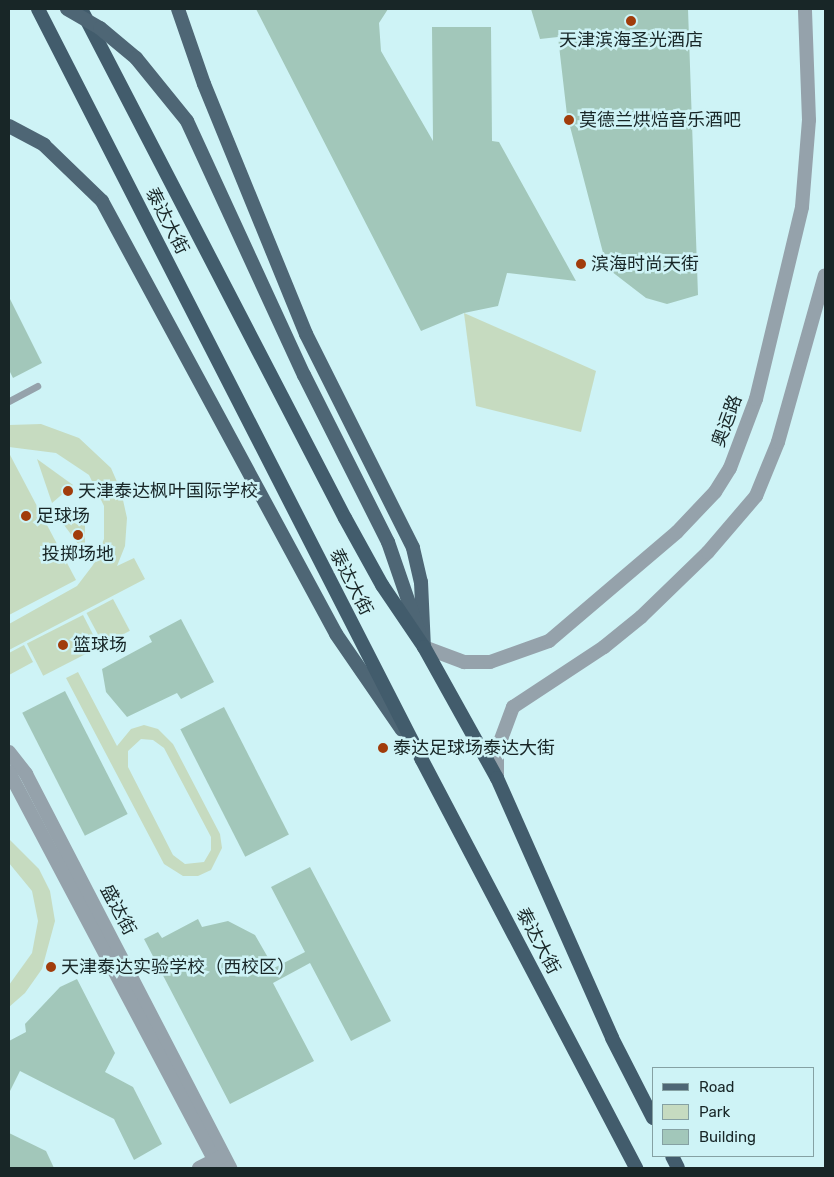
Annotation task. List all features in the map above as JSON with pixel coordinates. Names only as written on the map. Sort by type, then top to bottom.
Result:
[{"type":"highway","name":"泰达大街","points":[[38,9],[422,760],[636,1168]]},
{"type":"highway","name":"泰达大街","points":[[81,9],[345,518],[382,585],[424,647],[497,778],[612,1038],[652,1116]]},
{"type":"main road","points":[[67,9],[100,28],[136,58],[187,121],[304,376],[388,542],[424,647]]},
{"type":"main road","points":[[178,9],[204,84],[306,334],[413,548],[421,582],[424,647]]},
{"type":"main road","points":[[9,126],[44,145],[102,202],[336,634],[422,760]]},
{"type":"street","name":"奥运路","points":[[424,647],[464,662],[490,662],[549,641],[677,532],[715,492],[730,468],[756,399],[803,199],[809,120],[805,9]]},
{"type":"street","points":[[497,778],[497,750],[513,707],[604,647],[641,617],[702,559],[756,496],[778,442],[825,274]]},
{"type":"street","name":"盛达街","points":[[9,752],[26,774],[219,1161]]},
{"type":"street","name":"盛达街","points":[[9,772],[219,1161],[230,1168]]},
{"type":"street","points":[[198,1168],[219,1161]]},
{"type":"lane","points":[[9,401],[37,386]]},
{"type":"green space","points":[[464,313],[596,371],[581,432],[476,406]]},
{"type":"green space","points":[[41,424],[79,438],[111,468],[121,491],[127,518],[125,546],[117,566],[134,558],[145,579],[9,650],[9,624],[77,586],[93,565],[104,539],[104,506],[89,475],[56,453],[9,447],[9,425]]},
{"type":"green space","name":"足球场","points":[[9,453],[76,580],[9,615]]},
{"type":"green space","name":"投掷场地","points":[[37,459],[73,485],[52,503]]},
{"type":"green space","name":"投掷场地","points":[[85,509],[85,553],[58,517]]},
{"type":"green space","name":"篮球场","points":[[113,599],[130,631],[103,645],[87,613]]},
{"type":"green space","name":"篮球场","points":[[83,615],[99,647],[43,676],[27,644]]},
{"type":"green space","points":[[24,645],[33,662],[9,675],[9,653]]},
{"type":"green space","points":[[78,672],[117,746],[131,729],[144,725],[158,729],[173,744],[220,834],[222,848],[211,870],[198,876],[183,876],[164,864],[66,678]],"holes":[[[141,739],[153,740],[164,748],[211,837],[211,850],[204,862],[185,864],[173,855],[128,767],[128,751]]]},
{"type":"green space","points":[[9,839],[39,869],[50,891],[55,921],[42,969],[25,993],[9,1007],[9,985],[32,953],[38,921],[32,891],[9,863]]},
{"type":"building","points":[[256,9],[388,9],[379,23],[381,51],[433,141],[432,27],[491,27],[492,141],[499,142],[576,281],[507,273],[498,306],[464,313],[421,331]]},
{"type":"building","points":[[531,9],[688,9],[698,295],[667,304],[646,298],[607,268],[567,115],[558,37],[540,39]]},
{"type":"building","points":[[9,297],[42,363],[13,378],[9,370]]},
{"type":"building","points":[[181,619],[214,682],[181,699],[177,693],[127,717],[106,692],[102,669],[152,642],[149,636]]},
{"type":"building","points":[[65,691],[128,814],[85,836],[22,713]]},
{"type":"building","points":[[224,707],[289,834],[245,857],[180,729]]},
{"type":"building","points":[[310,867],[391,1021],[351,1041],[310,963],[273,983],[314,1061],[230,1104],[144,939],[158,932],[162,938],[198,919],[202,927],[228,921],[255,935],[274,968],[305,952],[271,887]]},
{"type":"building","points":[[77,979],[115,1053],[105,1072],[133,1087],[162,1144],[134,1160],[114,1119],[20,1071],[9,1093],[9,1041],[26,1032],[25,1024],[60,987]]},
{"type":"building","points":[[9,1133],[46,1151],[54,1168],[9,1168]]},
{"type":"place","name":"天津滨海圣光酒店","points":[[631,21]]},
{"type":"place","name":"莫德兰烘焙音乐酒吧","points":[[569,120]]},
{"type":"place","name":"滨海时尚天街","points":[[581,264]]},
{"type":"place","name":"天津泰达枫叶国际学校","points":[[68,491]]},
{"type":"place","name":"足球场","points":[[26,516]]},
{"type":"place","name":"投掷场地","points":[[78,535]]},
{"type":"place","name":"篮球场","points":[[63,645]]},
{"type":"place","name":"泰达足球场泰达大街","points":[[383,748]]},
{"type":"place","name":"天津泰达实验学校（西校区）","points":[[51,967]]}]
